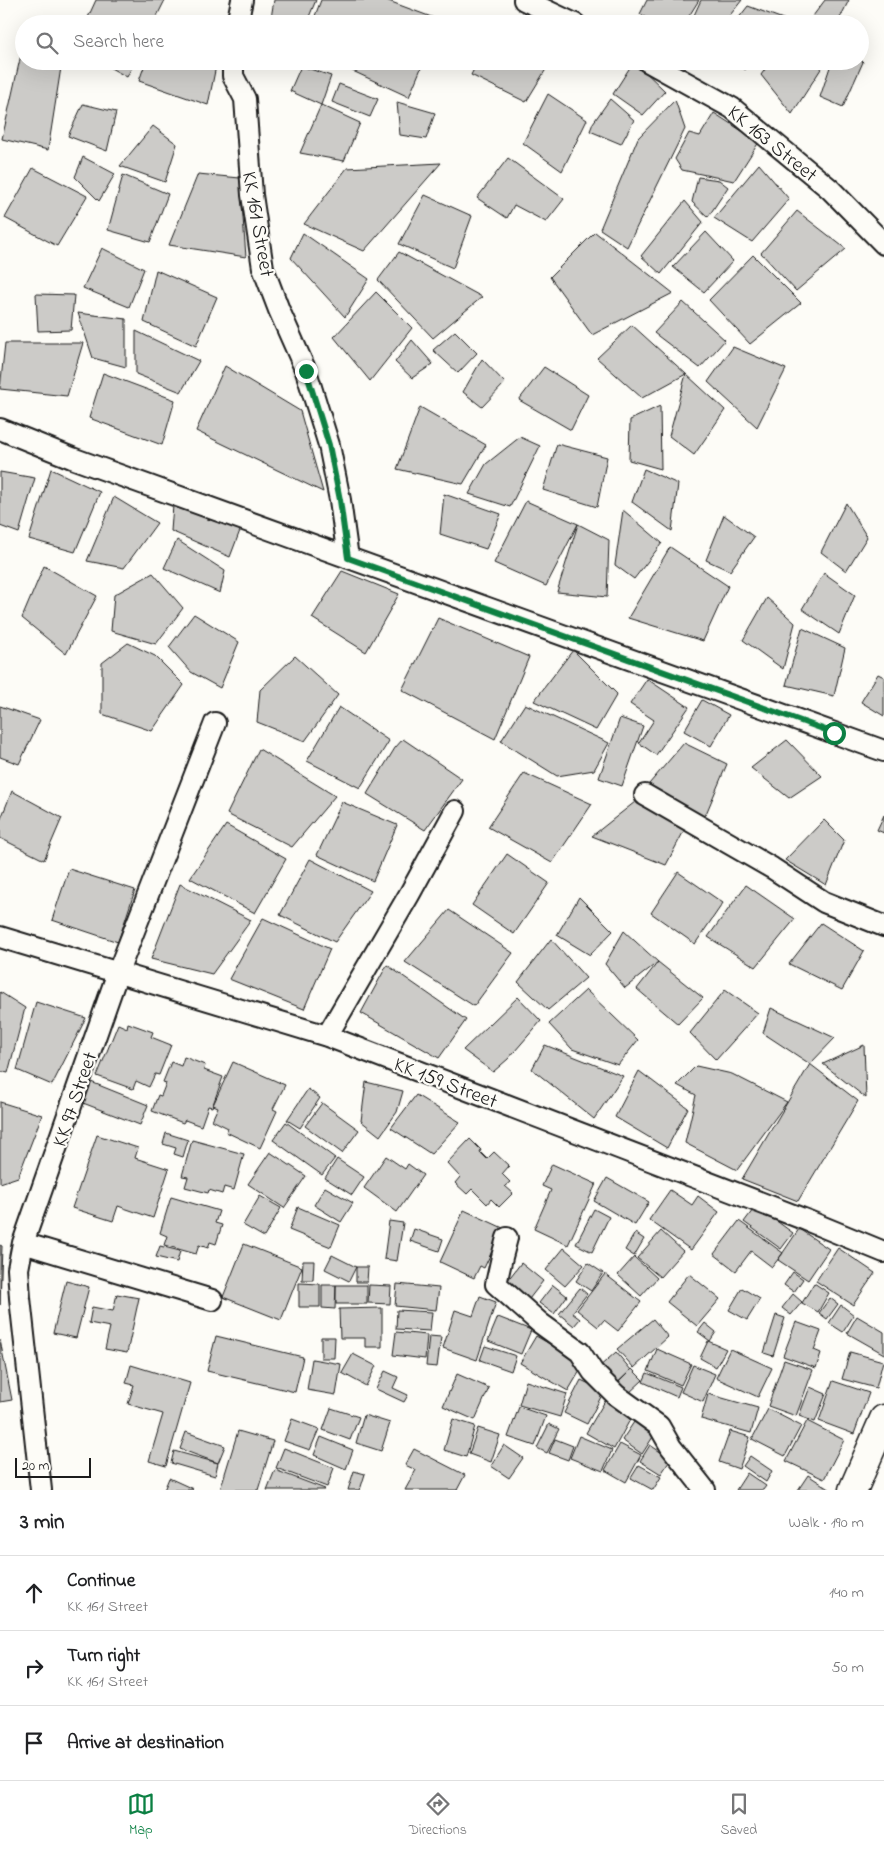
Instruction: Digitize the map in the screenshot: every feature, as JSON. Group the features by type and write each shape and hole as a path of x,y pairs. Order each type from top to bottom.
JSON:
{"main road":[{"path":"853,1490 884,1419"}],"street":[{"path":"239,15 242,0"},
{"path":"524,0 556,15"},
{"name":"KK 161 Street","path":"233,70 233,76 245,99 252,194 263,268 278,310 306,371 329,445 340,500 348,558"},
{"name":"KK 163 Street","path":"663,70 732,108 830,190 884,244"},
{"path":"0,429 72,458 884,751"},
{"name":"KK 97 Street","path":"41,1490 20,1298 18,1269 23,1244 118,972 215,723"},
{"path":"645,795 772,868 824,902 884,926"},
{"path":"327,1036 409,895 455,811"},
{"name":"KK 159 Street","path":"0,938 327,1036 797,1216 884,1252"},
{"path":"508,1238 496,1284 540,1323 580,1352 592,1372 616,1395 658,1426 671,1447 705,1490"},
{"path":"23,1244 212,1300"}],"building":[{"path":"96,0 165,0 158,15 89,15"},
{"path":"274,0 316,0 310,15 272,15"},
{"path":"321,0 386,0 426,15 315,15"},
{"path":"647,0 699,0 690,15 640,14"},
{"path":"701,0 742,0 730,15 694,15"},
{"path":"825,0 849,0 842,15 814,15"},
{"path":"748,6 772,15 741,15"},
{"path":"18,70 61,70 48,150 2,139"},
{"path":"114,70 130,70 127,77"},
{"path":"143,70 215,70 208,105 139,81"},
{"path":"299,70 313,70 331,76 321,105 290,91"},
{"path":"350,70 420,70 409,97"},
{"path":"474,70 546,70 526,102 471,75"},
{"path":"628,70 643,70 665,91 643,115 613,94"},
{"path":"765,70 820,70 792,114 761,75"},
{"path":"829,70 859,70 843,107 820,97"},
{"path":"339,84 378,99 370,117 332,102"},
{"path":"548,94 587,120 562,171 523,143"},
{"path":"610,99 634,120 621,144 590,131 593,123"},
{"path":"675,100 685,129 627,247 600,229 638,138"},
{"path":"397,102 435,113 426,139 400,135"},
{"path":"83,104 116,112 107,151 68,136"},
{"path":"321,105 360,123 344,161 300,153"},
{"path":"714,113 759,142 734,181 682,170 675,159 689,133 700,136"},
{"path":"153,126 177,144 165,182 120,166"},
{"path":"83,157 115,174 99,201 75,177"},
{"path":"508,158 564,199 546,222 514,205 507,218 477,198"},
{"path":"441,163 364,251 304,224 347,168"},
{"path":"759,164 789,199 752,242 714,218"},
{"path":"33,168 87,196 57,246 5,218"},
{"path":"198,174 240,178 246,257 169,245"},
{"path":"123,175 168,194 150,242 108,230"},
{"path":"698,177 719,180 728,187 708,217 692,202"},
{"path":"425,195 472,216 453,268 399,244"},
{"path":"685,201 703,222 661,274 641,256"},
{"path":"797,211 846,249 796,291 761,253"},
{"path":"595,232 673,293 592,335 550,277"},
{"path":"706,232 733,261 704,292 673,267"},
{"path":"303,233 369,279 345,317 291,258"},
{"path":"102,248 144,269 129,307 83,288"},
{"path":"399,252 482,297 433,338 378,280"},
{"path":"753,255 801,303 750,344 709,300"},
{"path":"156,270 217,297 196,346 144,322"},
{"path":"376,292 412,328 370,381 334,337"},
{"path":"36,294 74,295 71,330 38,331"},
{"path":"683,302 725,340 700,368 654,333"},
{"path":"78,313 126,319 126,367 93,358"},
{"path":"632,325 686,374 642,398 597,358"},
{"path":"136,331 199,361 181,392 136,374"},
{"path":"455,331 477,353 458,373 433,350"},
{"path":"412,340 433,364 412,378 395,362"},
{"path":"5,343 83,343 67,396 0,389"},
{"path":"733,347 786,369 757,427 708,382"},
{"path":"482,359 505,383 482,407 463,392"},
{"path":"225,366 300,411 323,492 196,431"},
{"path":"544,367 588,395 571,430 519,400"},
{"path":"103,373 175,400 162,445 89,418"},
{"path":"686,374 725,410 694,455 669,436"},
{"path":"660,406 661,469 629,460 630,420"},
{"path":"420,407 486,445 463,484 397,469"},
{"path":"520,437 540,446 510,507 469,494 486,464"},
{"path":"557,444 607,457 597,507 543,490"},
{"path":"51,469 100,492 75,552 29,539"},
{"path":"644,469 678,484 672,531 632,502"},
{"path":"0,472 35,478 19,533 0,526"},
{"path":"444,494 501,514 486,549 440,534"},
{"path":"114,497 157,523 124,568 87,561"},
{"path":"526,501 578,524 546,586 494,563"},
{"path":"846,503 867,537 846,571 821,552"},
{"path":"173,505 241,528 230,557 171,531"},
{"path":"623,510 662,543 634,579 615,565"},
{"path":"724,515 754,537 730,571 706,560"},
{"path":"578,524 609,540 607,597 557,592"},
{"path":"177,540 225,571 220,593 164,568"},
{"path":"670,547 728,586 703,641 628,618"},
{"path":"44,566 97,596 66,654 22,618"},
{"path":"342,571 399,594 366,652 312,618"},
{"path":"153,573 183,608 156,644 111,631 114,595"},
{"path":"824,573 855,595 839,634 802,609"},
{"path":"767,598 795,623 783,669 743,640"},
{"path":"194,614 239,642 220,688 191,672 169,647"},
{"path":"438,618 529,657 495,739 402,690"},
{"path":"802,628 845,648 834,696 786,685"},
{"path":"128,643 155,656 184,685 152,731 102,714 102,663"},
{"path":"573,650 617,694 596,730 534,701"},
{"path":"295,656 338,695 305,741 257,722 260,690"},
{"path":"878,674 884,677 884,716 861,702"},
{"path":"647,679 689,707 656,755 639,743 654,720 630,704"},
{"path":"702,700 729,715 711,746 684,731"},
{"path":"525,704 609,743 594,770 557,776 501,741"},
{"path":"0,706 40,720 19,764 0,757"},
{"path":"339,707 389,741 360,788 307,761"},
{"path":"620,718 643,726 622,786 599,778"},
{"path":"403,739 462,779 425,830 367,794 395,748"},
{"path":"787,740 822,776 789,798 751,768"},
{"path":"684,743 727,764 703,821 649,784"},
{"path":"259,749 335,796 292,847 227,814"},
{"path":"524,773 592,804 552,863 488,827"},
{"path":"12,791 62,818 44,860 0,838 0,821"},
{"path":"640,798 687,825 666,865 592,836"},
{"path":"342,802 397,825 373,881 317,855"},
{"path":"884,815 884,833 877,830"},
{"path":"824,820 844,840 826,885 785,860"},
{"path":"226,825 286,859 255,913 190,878"},
{"path":"507,854 549,883 514,934 472,905"},
{"path":"310,859 371,891 335,942 280,915"},
{"path":"69,869 135,890 118,942 52,920"},
{"path":"678,872 723,903 695,944 651,913"},
{"path":"180,884 251,920 212,974 151,959"},
{"path":"746,885 795,919 756,967 708,937"},
{"path":"579,897 613,931 590,955 557,935"},
{"path":"449,910 513,953 474,1006 405,962"},
{"path":"263,918 330,949 304,1009 229,979"},
{"path":"821,923 864,951 842,990 789,964"},
{"path":"624,931 658,962 625,988 605,964"},
{"path":"551,939 586,978 548,1010 518,982"},
{"path":"658,962 703,998 678,1024 637,989"},
{"path":"387,965 466,1020 439,1058 361,1013"},
{"path":"586,990 638,1040 618,1065 572,1049 549,1024"},
{"path":"725,990 758,1013 716,1060 690,1033"},
{"path":"0,992 25,1008 8,1073 0,1071"},
{"path":"518,997 541,1021 508,1059 493,1072 463,1050"},
{"path":"36,1002 86,1018 52,1085 17,1070"},
{"path":"771,1008 835,1038 810,1064 763,1033"},
{"path":"128,1023 153,1032 151,1037 171,1045 159,1075 155,1074 149,1087 136,1081 133,1089 97,1076 118,1024 127,1028"},
{"path":"545,1045 623,1076 594,1119 532,1069"},
{"path":"864,1045 866,1098 823,1064"},
{"path":"184,1057 205,1065 204,1070 223,1077 212,1107 208,1106 201,1126 185,1120 183,1123 152,1111 158,1095 161,1096 166,1083 163,1082 171,1062 181,1066"},
{"path":"233,1062 285,1085 273,1109 277,1111 260,1148 226,1132 228,1128 212,1120 218,1107 213,1105"},
{"path":"810,1064 858,1101 798,1201 742,1179"},
{"path":"696,1066 732,1074 787,1102 737,1170 685,1143 696,1095 677,1085"},
{"path":"639,1071 688,1108 667,1148 615,1117"},
{"path":"91,1082 148,1105 140,1125 83,1103"},
{"path":"366,1082 403,1091 397,1112 380,1136 361,1121"},
{"path":"308,1089 320,1098 300,1128 287,1120"},
{"path":"416,1095 460,1122 431,1154 391,1128"},
{"path":"0,1102 42,1115 18,1177 0,1183"},
{"path":"322,1103 359,1130 342,1153 305,1126"},
{"path":"286,1122 335,1158 322,1175 273,1140"},
{"path":"166,1133 188,1140 183,1157 174,1154 176,1148 163,1144"},
{"path":"97,1135 138,1148 135,1158 169,1169 153,1218 118,1206 113,1221 72,1208"},
{"path":"470,1139 487,1159 494,1152 509,1166 502,1174 510,1182 505,1186 513,1193 499,1207 491,1199 487,1204 472,1189 467,1194 455,1183 460,1177 447,1163"},
{"path":"192,1140 244,1154 234,1190 224,1187 222,1194 209,1190 208,1193 185,1187 188,1177 182,1176"},
{"path":"270,1152 306,1176 284,1208 248,1184"},
{"path":"386,1156 405,1169 408,1164 423,1175 397,1212 364,1188"},
{"path":"337,1159 364,1177 352,1195 325,1178"},
{"path":"552,1164 596,1184 568,1245 534,1229 551,1190 542,1186"},
{"path":"607,1178 649,1202 635,1225 594,1201"},
{"path":"325,1187 353,1203 341,1222 314,1205"},
{"path":"670,1190 692,1205 698,1196 719,1212 691,1250 649,1220"},
{"path":"260,1196 281,1208 264,1237 243,1225"},
{"path":"171,1197 219,1211 215,1223 222,1225 216,1244 210,1242 208,1248 199,1245 196,1254 164,1245 167,1236 160,1233"},
{"path":"756,1206 793,1233 781,1249 744,1222"},
{"path":"298,1207 340,1225 331,1247 289,1230"},
{"path":"594,1209 609,1217 592,1252 576,1244"},
{"path":"464,1210 503,1228 484,1268 480,1266 474,1278 440,1262"},
{"path":"389,1221 403,1223 397,1261 384,1259"},
{"path":"739,1221 783,1253 772,1267 751,1251 736,1271 714,1254"},
{"path":"414,1229 443,1239 439,1251 410,1241"},
{"path":"799,1229 829,1249 808,1280 778,1260"},
{"path":"661,1231 683,1251 660,1277 637,1258"},
{"path":"635,1233 644,1239 634,1256 625,1250"},
{"path":"244,1244 302,1267 281,1320 223,1297"},
{"path":"0,1245 2,1246 0,1305"},
{"path":"160,1246 180,1251 177,1262 156,1257"},
{"path":"564,1248 584,1265 565,1286 546,1270"},
{"path":"838,1248 875,1273 853,1305 816,1281"},
{"path":"332,1255 356,1267 349,1281 325,1269"},
{"path":"634,1257 657,1278 641,1296 618,1275"},
{"path":"303,1261 314,1261 313,1280 302,1280"},
{"path":"521,1263 543,1281 526,1303 504,1285"},
{"path":"588,1263 603,1273 591,1291 576,1281"},
{"path":"356,1267 368,1267 367,1282 356,1282"},
{"path":"793,1272 803,1279 794,1292 784,1285"},
{"path":"605,1274 641,1302 618,1331 604,1320 598,1327 577,1310"},
{"path":"689,1274 720,1299 697,1326 667,1302"},
{"path":"66,1281 89,1287 76,1338 53,1333"},
{"path":"299,1283 320,1284 320,1307 299,1307"},
{"path":"814,1283 829,1293 818,1312 802,1303"},
{"path":"397,1284 439,1288 436,1310 395,1306"},
{"path":"322,1285 336,1285 335,1309 322,1308"},
{"path":"336,1285 367,1285 367,1304 336,1304"},
{"path":"369,1285 391,1286 390,1304 368,1303"},
{"path":"553,1285 567,1296 554,1314 539,1303"},
{"path":"580,1288 587,1294 572,1313 580,1319 574,1326 559,1314"},
{"path":"742,1288 760,1299 747,1320 729,1310"},
{"path":"117,1294 139,1298 127,1353 105,1349 110,1327 89,1323 92,1307 113,1311"},
{"path":"793,1294 802,1302 791,1315 782,1308"},
{"path":"480,1296 496,1302 477,1360 443,1348 455,1310 473,1316"},
{"path":"830,1298 838,1304 827,1319 819,1313"},
{"path":"841,1305 854,1315 843,1332 829,1323"},
{"path":"382,1308 382,1347 365,1347 365,1338 340,1338 339,1309"},
{"path":"397,1310 432,1312 430,1331 396,1329"},
{"path":"776,1315 785,1318 773,1356 764,1353"},
{"path":"857,1316 884,1332 884,1354 847,1333"},
{"path":"498,1317 531,1330 521,1354 488,1341"},
{"path":"653,1319 668,1337 634,1368 617,1349"},
{"path":"796,1322 821,1331 814,1350 821,1353 816,1368 783,1356"},
{"path":"705,1323 716,1332 710,1341 698,1332"},
{"path":"396,1332 427,1335 425,1359 393,1355"},
{"path":"216,1336 303,1357 295,1392 207,1371"},
{"path":"429,1336 441,1337 437,1367 426,1366"},
{"path":"536,1336 584,1364 568,1391 520,1363"},
{"path":"321,1337 335,1337 334,1358 321,1358"},
{"path":"0,1340 12,1400 0,1402"},
{"path":"708,1341 726,1349 716,1367 700,1358"},
{"path":"485,1346 516,1356 511,1371 480,1360"},
{"path":"657,1349 691,1364 681,1385 648,1371"},
{"path":"730,1349 772,1368 758,1397 716,1378"},
{"path":"616,1352 631,1370 614,1386 598,1368"},
{"path":"850,1352 883,1361 876,1388 842,1379"},
{"path":"353,1354 376,1366 366,1386 342,1373"},
{"path":"312,1359 341,1364 336,1395 307,1390"},
{"path":"784,1360 813,1370 796,1416 768,1406"},
{"path":"131,1365 190,1383 166,1466 149,1461 163,1414 128,1404 134,1385 126,1383"},
{"path":"693,1365 715,1374 703,1402 681,1392"},
{"path":"632,1369 643,1380 628,1394 618,1383"},
{"path":"385,1371 398,1377 393,1388 408,1395 404,1402 376,1389"},
{"path":"647,1373 681,1387 677,1397 643,1382"},
{"path":"457,1374 489,1388 475,1420 443,1406"},
{"path":"581,1380 604,1391 587,1424 564,1413"},
{"path":"526,1381 567,1394 560,1417 519,1405"},
{"path":"833,1381 869,1393 854,1434 819,1421"},
{"path":"810,1387 826,1394 815,1422 799,1416"},
{"path":"708,1394 758,1408 751,1433 701,1419"},
{"path":"605,1401 632,1416 614,1449 586,1433"},
{"path":"519,1407 546,1416 535,1446 508,1437"},
{"path":"331,1408 359,1417 350,1440 323,1430"},
{"path":"768,1409 801,1426 785,1456 752,1439"},
{"path":"364,1415 390,1423 381,1451 356,1443"},
{"path":"638,1416 658,1429 642,1454 622,1440"},
{"path":"292,1419 319,1429 310,1450 284,1441"},
{"path":"453,1419 475,1426 466,1457 444,1450"},
{"path":"807,1421 844,1440 824,1479 786,1461"},
{"path":"549,1424 559,1429 547,1453 537,1448"},
{"path":"478,1428 500,1435 491,1462 469,1454"},
{"path":"238,1431 273,1441 258,1490 220,1490"},
{"path":"730,1431 750,1437 739,1469 719,1462"},
{"path":"186,1432 225,1446 218,1463 180,1449"},
{"path":"579,1436 612,1450 603,1471 570,1458"},
{"path":"321,1437 353,1450 346,1469 314,1455"},
{"path":"555,1439 573,1446 568,1460 549,1453"},
{"path":"620,1444 641,1455 626,1482 605,1470"},
{"path":"504,1445 523,1458 509,1478 491,1466"},
{"path":"650,1445 671,1459 661,1474 640,1461"},
{"path":"284,1448 334,1468 327,1487 276,1468"},
{"path":"414,1449 465,1475 457,1490 405,1490 416,1470 405,1465"},
{"path":"174,1451 218,1463 215,1476 171,1463"},
{"path":"750,1456 772,1471 766,1482 743,1466"},
{"path":"639,1465 661,1477 653,1490 631,1478"},
{"path":"275,1470 325,1489 267,1490"},
{"path":"354,1471 365,1474 360,1490 348,1490"},
{"path":"747,1473 766,1486 763,1490 736,1490"},
{"path":"808,1475 831,1490 798,1490"},
{"path":"169,1478 193,1489 164,1490"}],"route":[{"path":"306,371 329,445 340,500 348,558 834,733"}]}
